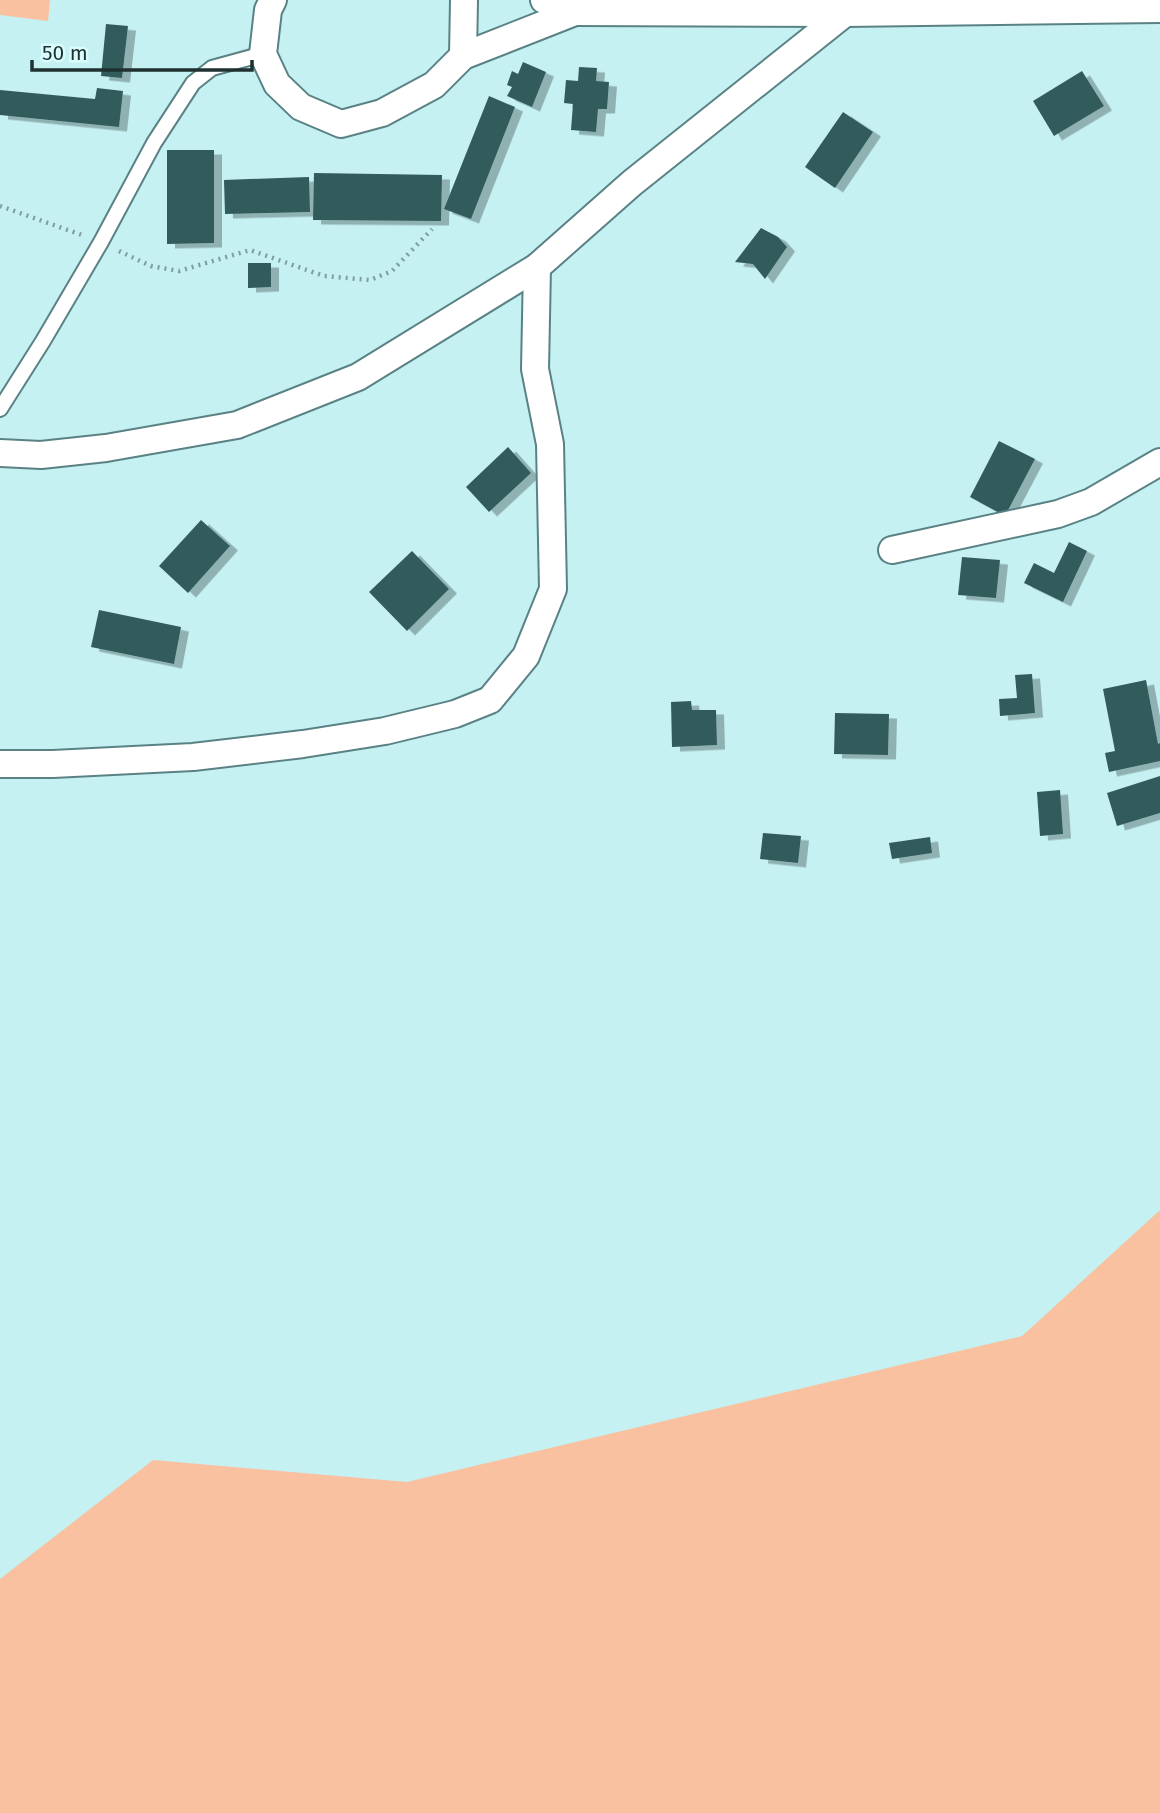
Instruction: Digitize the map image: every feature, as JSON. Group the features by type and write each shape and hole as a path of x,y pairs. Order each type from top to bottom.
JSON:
{"street":[{"path":"273,0 268,10 263,54 277,84 301,107 341,124 393,108 434,85 463,56 569,6"},
{"path":"463,56 464,0"},
{"path":"544,0 569,6 845,13 1160,9"},
{"path":"0,453 41,455 106,448 237,425 358,377 537,267 632,183 845,13"},
{"path":"0,764 193,757 303,744 385,731 455,714 490,700 526,656 553,589 550,443 535,369 537,267"},
{"path":"892,550 1058,514 1091,502 1160,462"}],"lane":[{"path":"0,409 44,341 155,143 193,83 212,68 263,54"}],"path":[{"path":"0,206 101,242 151,266 179,271 250,250 324,276 370,280 392,271 432,229"}],"shaded area":[{"path":"0,0 50,0 48,21 0,15"},
{"path":"1160,1210 1160,1813 0,1813 0,1579 153,1460 407,1482 1022,1336"}],"building":[{"path":"106,24 128,26 122,78 101,76"},
{"path":"523,62 546,72 532,107 507,96 512,87 507,85 512,71 518,74"},
{"path":"579,67 597,68 596,81 609,82 607,109 598,109 596,132 571,130 573,104 564,103 566,80 578,81"},
{"path":"1082,71 1104,106 1054,136 1033,101"},
{"path":"97,88 123,91 119,127 0,115 0,90 95,99"},
{"path":"489,96 515,107 471,219 444,209"},
{"path":"843,112 873,132 835,188 805,167"},
{"path":"167,150 214,150 214,243 167,244"},
{"path":"314,173 442,175 441,221 313,220"},
{"path":"309,177 310,212 225,214 224,180"},
{"path":"761,228 778,237 787,247 765,279 753,264 735,262"},
{"path":"248,263 271,263 271,287 248,288"},
{"path":"999,441 1035,459 1005,516 970,497"},
{"path":"508,447 531,473 489,512 466,487"},
{"path":"201,520 230,546 188,593 159,566"},
{"path":"1069,542 1087,551 1063,602 1024,583 1034,563 1054,573"},
{"path":"412,551 449,589 407,631 369,592"},
{"path":"962,557 1000,560 996,598 958,595"},
{"path":"99,610 181,627 174,664 91,647"},
{"path":"1032,674 1035,713 1000,716 999,699 1017,698 1015,675"},
{"path":"1146,680 1158,744 1160,743 1160,761 1109,772 1105,753 1115,751 1103,689"},
{"path":"691,701 692,710 716,710 717,745 672,747 671,702"},
{"path":"835,713 889,714 888,755 834,754"},
{"path":"1160,776 1160,813 1117,826 1107,793"},
{"path":"1060,790 1063,834 1040,836 1037,792"},
{"path":"763,833 801,836 798,863 760,859"},
{"path":"930,837 932,853 892,859 889,843"}]}
